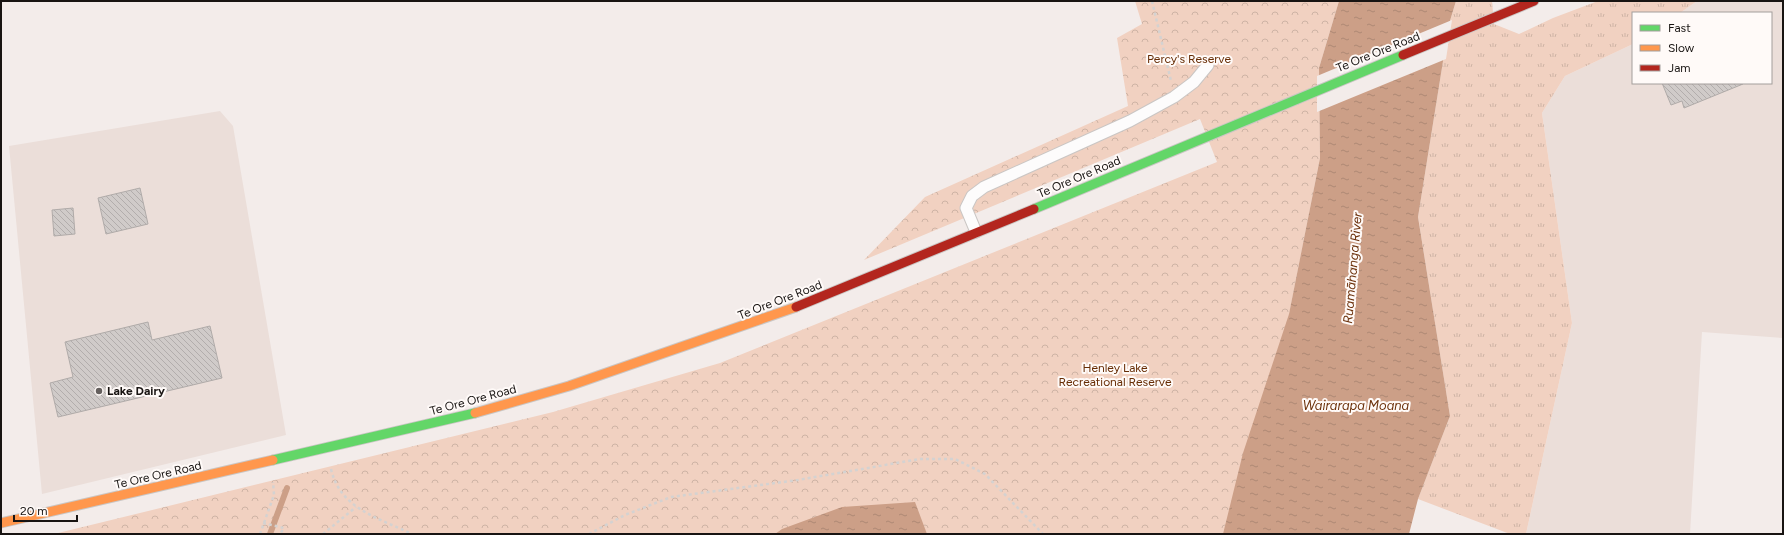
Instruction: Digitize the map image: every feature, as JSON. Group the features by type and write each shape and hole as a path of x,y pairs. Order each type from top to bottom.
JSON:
{"main road":[{"name":"Te Ore Ore Road","path":"1,523 472,414 569,386 783,313 1533,2"}],"lane":[{"path":"976,232 966,208 972,196 984,187 1130,121 1174,97 1194,82 1208,65"}],"path":[{"path":"1152,1 1174,97"},
{"path":"326,447 333,480 344,496 356,508 412,534"},
{"path":"589,534 625,515 671,497 798,480 920,459 955,459 984,474 1043,534"},
{"path":"260,534 274,495 272,460"},
{"path":"323,534 356,508"},
{"path":"263,523 284,528 280,534"}],"shaded area":[{"path":"1697,1 1783,1 1783,338 1702,332 1690,534 1526,534 1572,323 1542,113 1565,76 1632,44 1632,84 1772,84 1772,12 1681,12"},
{"path":"220,111 233,126 286,435 42,494 9,146"}],"green space":[{"name":"Henley Lake Recreational Reserve","path":"1135,1 1339,1 1319,68 1320,158 1265,436 1231,534 54,534 553,412 720,363 1217,162 1200,119 864,260 925,197 1128,106 1117,38 1142,24"},
{"path":"1456,1 1492,1 1494,24 1519,34 1553,18 1598,1 1697,1 1681,12 1632,12 1632,44 1565,76 1542,113 1572,323 1526,534 1510,534 1418,499 1450,416 1418,217 1449,24"}],"water":[{"name":"Wairarapa Moana","path":"1339,1 1456,1 1449,24 1418,217 1450,416 1418,499 1409,534 1223,534 1243,453 1289,314 1320,158 1319,68"},
{"path":"915,502 927,534 775,534 782,529 842,507"}],"pier":[{"path":"1452,20 1446,59 1317,112 1317,76"}],"building":[{"path":"1662,84 1743,84 1684,108 1682,101 1671,105"},
{"path":"140,188 148,224 106,234 98,198"},
{"path":"73,208 75,234 54,236 52,210"},
{"path":"148,322 152,340 210,326 222,378 58,417 50,383 73,377 65,342"}],"waterway":[{"path":"270,534 287,488"}],"traffic: fast":[{"path":"1034,209 1403,55"},
{"path":"273,460 475,413"}],"traffic: slow":[{"path":"475,413 569,386 796,307"},
{"path":"1,523 273,460"}],"traffic: jam":[{"path":"1403,55 1534,1"},
{"path":"796,307 1034,209"}],"place":[{"name":"Lake Dairy","path":"99,391"}],"park label":[{"name":"Percy's Reserve","path":"1189,59"}],"water label":[{"name":"Ruamāhanga River","path":"1352,268"}]}
